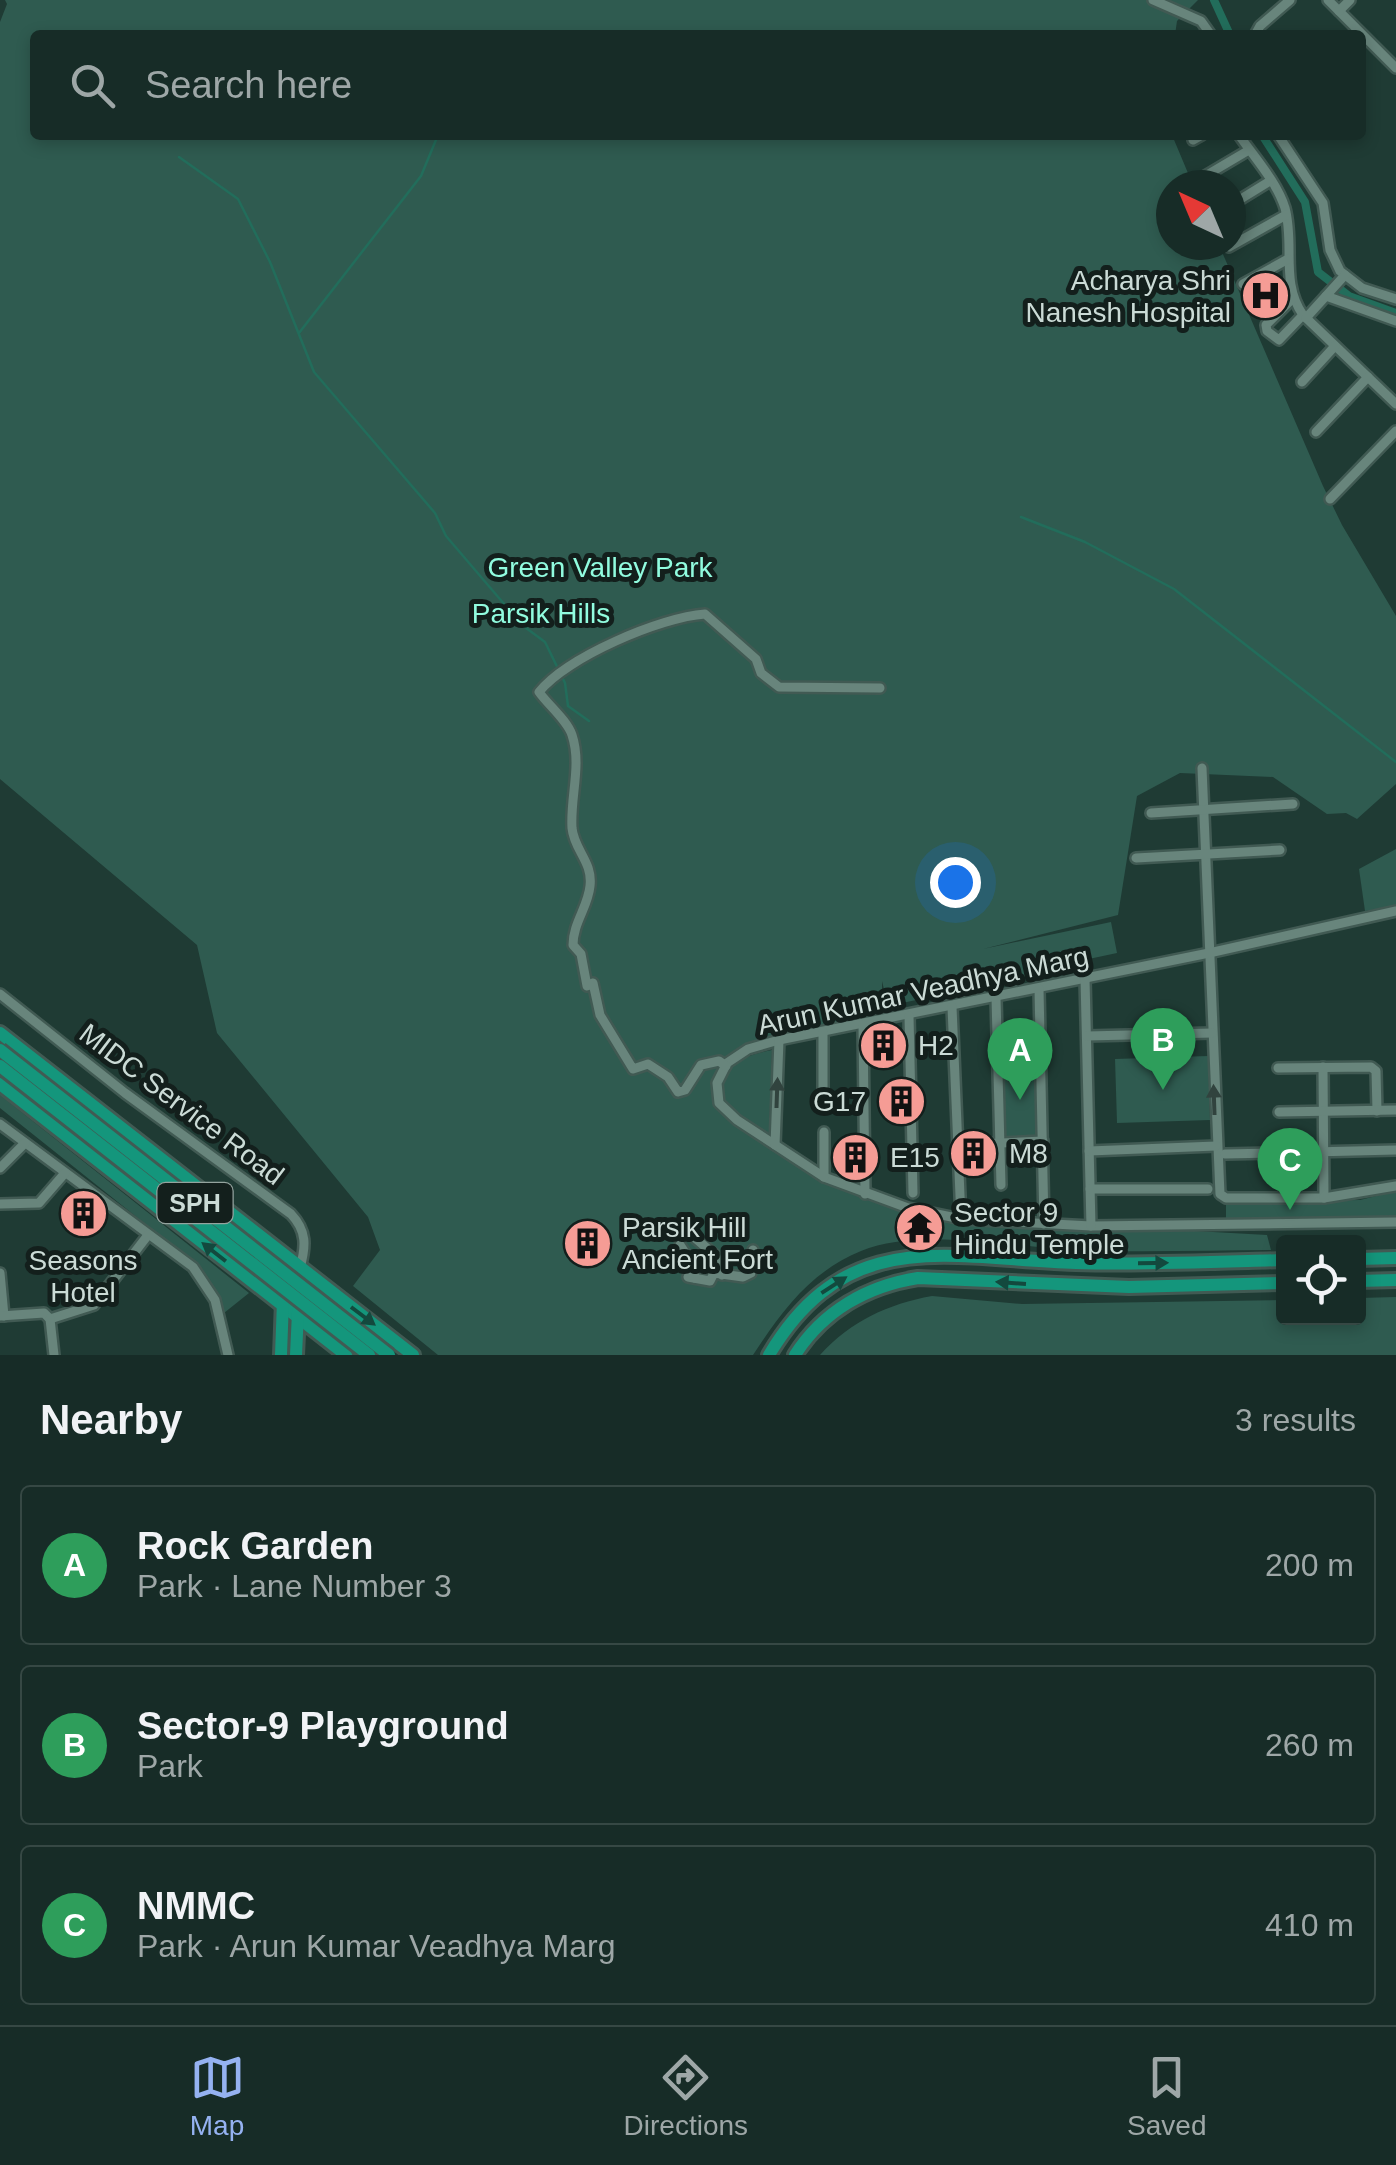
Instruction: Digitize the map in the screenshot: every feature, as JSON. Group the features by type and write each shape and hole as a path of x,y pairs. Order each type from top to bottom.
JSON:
{"highway":[{"path":"0,1033 413,1355"},
{"name":"SPH","path":"0,1050 389,1355"},
{"name":"SPH","path":"0,1066 368,1355"},
{"path":"0,1084 343,1355"},
{"path":"769,1355 790,1323 816,1297 863,1268 898,1258 934,1254 1128,1264 1276,1260"},
{"path":"1366,1258 1396,1258"},
{"path":"281,1351 282,1304 300,1268"},
{"path":"296,1355 296,1316 313,1278"},
{"path":"796,1355 818,1326 843,1305 886,1284 918,1278 1129,1287 1276,1283"},
{"path":"1366,1281 1396,1280"},
{"path":"260,1288 274,1312 281,1351"},
{"path":"321,1354 343,1355"}],"street":[{"path":"1154,0 1202,21 1207,30"},
{"path":"1258,30 1290,0"},
{"path":"1328,0 1358,30"},
{"path":"1339,11 1350,0"},
{"path":"1366,38 1396,68"},
{"path":"1242,140 1270,181 1286,215 1293,298 1302,318"},
{"path":"1281,140 1317,191 1327,216 1336,285 1396,321"},
{"path":"1215,170 1249,150"},
{"path":"1246,195 1270,181"},
{"path":"1246,237 1286,215"},
{"path":"1244,284 1288,259"},
{"path":"1336,285 1395,297"},
{"path":"1293,298 1266,325 1274,339 1278,340 1336,285"},
{"path":"1283,308 1302,318 1335,346 1396,404"},
{"path":"1302,382 1335,346"},
{"path":"1316,432 1368,378"},
{"path":"1330,499 1396,430"},
{"name":"Arun Kumar Veadhya Marg","path":"880,688 779,687 761,673 756,659 704,614 678,616 651,626 561,674 539,692 572,731 572,828 589,865 591,880 590,892 574,926 573,945 580,954 587,986 592,984 600,1015 633,1068 648,1064 668,1077 678,1092 685,1090 700,1065 719,1061 726,1066 748,1049 779,1040 1209,954 1396,911"},
{"path":"1202,768 1220,1194 1226,1198 1324,1198 1396,1186"},
{"path":"1150,812 1293,804"},
{"path":"1136,858 1280,850"},
{"path":"1085,979 1091,1226"},
{"path":"1039,989 1044,1224"},
{"name":"MIDC Service Road","path":"0,994 125,1093 291,1214 304,1232 304,1251 313,1278"},
{"path":"996,998 1001,1185"},
{"path":"952,1007 961,1220"},
{"path":"908,1016 913,1193"},
{"path":"863,1025 865,1194"},
{"path":"823,1032 823,1097"},
{"path":"1086,1036 1212,1033"},
{"path":"775,1146 779,1040"},
{"path":"726,1066 716,1083 719,1103 775,1146 824,1177 865,1194 961,1220 1091,1226 1396,1222"},
{"path":"1323,1067 1324,1198"},
{"path":"1278,1068 1374,1068 1377,1110"},
{"path":"1279,1112 1396,1110"},
{"path":"0,1124 192,1267 215,1300 228,1355"},
{"path":"824,1132 824,1177"},
{"path":"958,1145 1043,1141"},
{"path":"0,1168 25,1143"},
{"path":"1089,1151 1396,1150"},
{"path":"0,1204 39,1202 65,1173"},
{"path":"1090,1189 1208,1188"},
{"path":"50,1320 94,1305 148,1235"},
{"path":"694,1237 716,1256 722,1274"},
{"path":"680,1244 693,1265 691,1278 710,1281 714,1273 743,1277 751,1273 753,1250"},
{"path":"300,1268 304,1251"},
{"path":"0,1273 2,1316 44,1313 50,1320 54,1355"}],"green space":[{"name":"Parsik Hills","path":"5,0 1198,0 1177,21 1176,30 30,30 30,140 1174,140 1187,170 1156,170 1156,260 1225,260 1323,486 1396,616 1396,784 1357,819 1346,813 1327,814 1273,777 1180,773 1137,796 1118,915 983,949 1111,922 1117,953 1084,960 1084,964 888,1006 882,981 882,1016 778,1036 723,1060 713,1080 721,1091 726,1073 738,1062 772,1050 769,1134 748,1123 775,1151 822,1180 910,1215 1267,1235 1271,1250 1104,1251 939,1240 884,1244 843,1260 812,1282 786,1308 753,1355 438,1355 353,1286 380,1250 368,1217 217,1033 197,945 0,779 0,22"},
{"path":"1396,849 1396,906 1365,911 1359,869"},
{"path":"1208,1056 1210,1120 1117,1123 1115,1059"},
{"path":"1036,1062 1038,1137 1004,1138 1002,1063"},
{"path":"0,1095 249,1293 224,1313 208,1279 193,1262 0,1108"},
{"path":"1396,1191 1396,1217 1226,1220 1226,1202 1360,1200"},
{"path":"932,1296 1022,1304 1276,1300 1276,1325 1366,1325 1366,1298 1396,1297 1396,1355 820,1355 844,1333 900,1304"}],"waterway":[{"path":"1214,0 1228,30"},
{"path":"299,333 421,176 436,140"},
{"path":"1265,140 1305,202 1318,272 1349,296 1396,313"},
{"path":"179,157 238,199 270,262 314,372 435,513 446,536 522,625 545,642 565,683 568,706 589,721"},
{"path":"1021,517 1085,542 1174,589 1396,762"}],"place":[{"name":"Acharya Shri Nanesh Hospital","path":"1266,296"},
{"name":"H2","path":"883,1045"},
{"name":"Sector-9 Playground","path":"1163,1090"},
{"name":"Rock Garden","path":"1020,1100"},
{"name":"G17","path":"901,1101"},
{"name":"M8","path":"974,1153"},
{"name":"E15","path":"855,1157"},
{"name":"NMMC","path":"1290,1210"},
{"name":"Seasons Hotel","path":"83,1213"},
{"name":"Sector 9 Hindu Temple","path":"919,1228"},
{"name":"Parsik Hill Ancient Fort","path":"587,1243"}],"park label":[{"name":"Green Valley Park","path":"600,567"}]}
